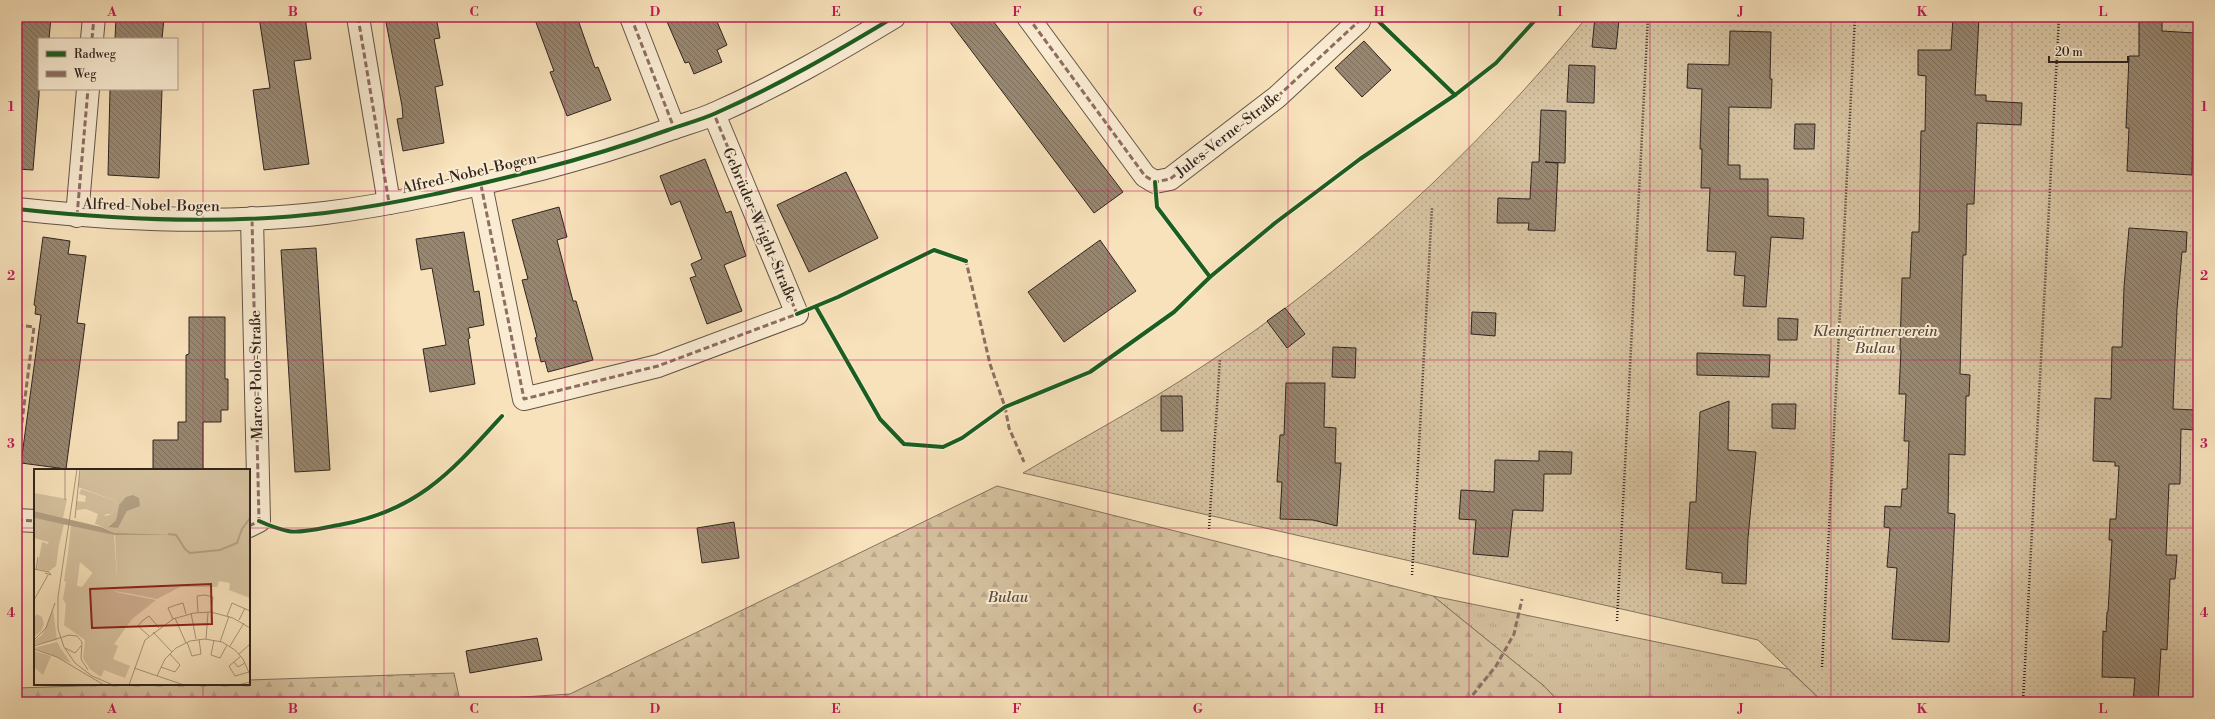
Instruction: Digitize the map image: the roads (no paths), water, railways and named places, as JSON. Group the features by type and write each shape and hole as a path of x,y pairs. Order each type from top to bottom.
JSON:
{"street":[{"path":"92,38 94,17"},
{"path":"358,17 389,203"},
{"path":"631,17 674,128"},
{"name":"Alfred-Nobel-Bogen","path":"17,209 77,216 193,219 252,218 323,213 389,203 481,185 607,151 714,114 804,71 894,17"},
{"name":"Jules-Verne-Straße","path":"1028,17 1145,176 1155,182 1170,179 1277,97 1359,21 1360,17"},
{"path":"77,216 88,90"},
{"name":"Gebrüder-Wright-Straße","path":"481,185 524,399 658,366 797,314 714,114"},
{"name":"Marco-Polo-Straße","path":"250,526 259,521 252,218"},
{"path":"17,520 34,521"}],"park label":[{"name":"Kleingärtnerverein Bulau","path":"1875,340"},
{"name":"Bulau","path":"1008,597"}]}
